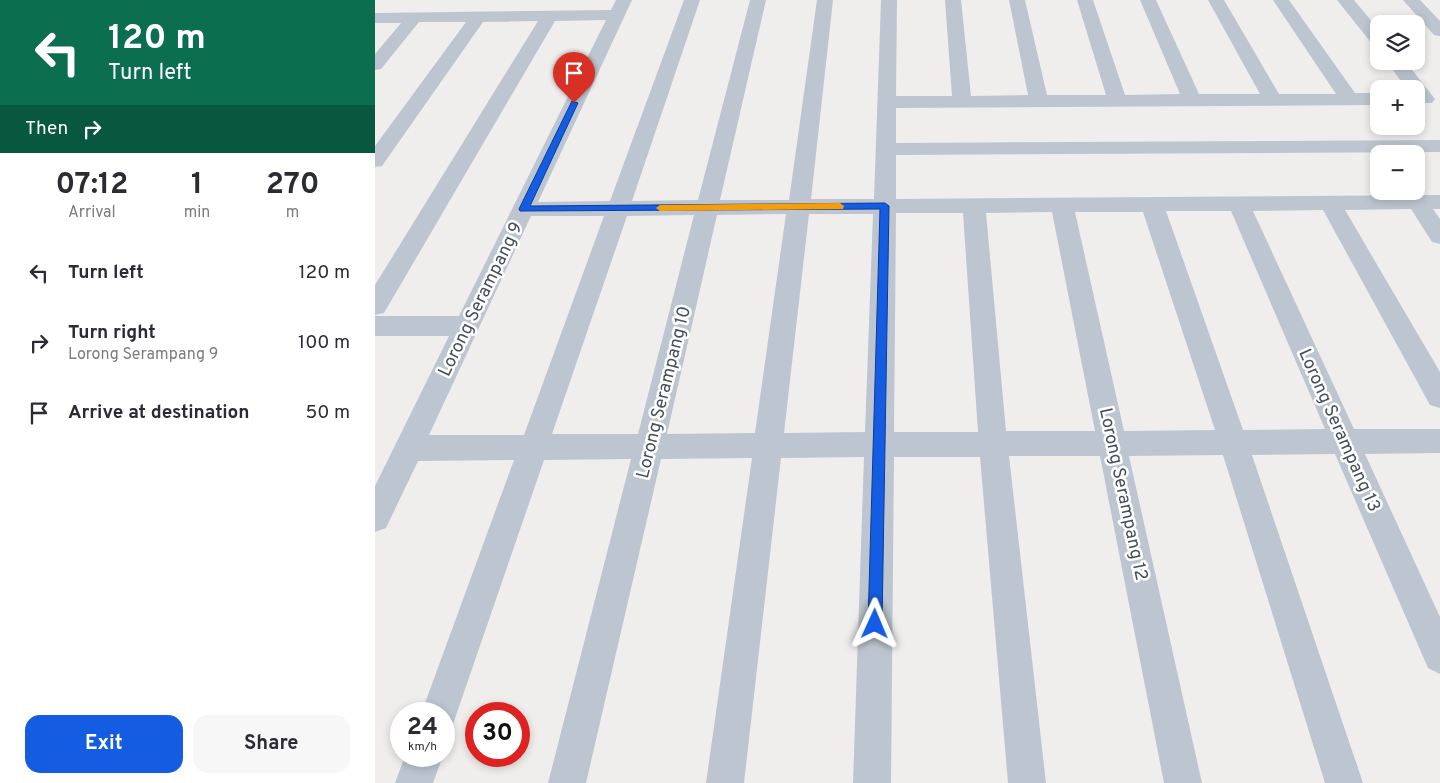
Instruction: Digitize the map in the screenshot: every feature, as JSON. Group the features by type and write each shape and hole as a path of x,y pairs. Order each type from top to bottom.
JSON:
{"street":[{"path":"443,702 692,0"},
{"name":"Lorong Serampang 10","path":"567,783 758,0"},
{"path":"725,783 825,0"},
{"path":"871,783 889,0"},
{"path":"953,0 962,101"},
{"path":"1017,0 1039,101"},
{"path":"1085,0 1117,100"},
{"path":"1148,0 1192,100"},
{"path":"1216,0 1273,100"},
{"path":"1281,0 1349,100"},
{"path":"1345,0 1370,31"},
{"path":"1411,0 1440,31"},
{"path":"375,18 549,16 621,8"},
{"name":"Lorong Serampang 9","path":"375,518 621,8"},
{"path":"375,306 549,16"},
{"path":"375,161 478,17"},
{"path":"375,65 415,18"},
{"path":"1403,70 1427,99"},
{"path":"887,102 1370,99"},
{"path":"886,149 1440,146"},
{"path":"1417,202 1440,236"},
{"path":"523,209 1440,202"},
{"path":"1330,203 1440,397"},
{"path":"1152,204 1233,442 1344,783"},
{"name":"Lorong Serampang 13","path":"1239,204 1440,656"},
{"name":"Lorong Serampang 12","path":"1062,205 1183,783"},
{"path":"974,206 993,444 1027,783"},
{"path":"375,326 467,326"},
{"path":"409,448 1440,441"},
{"path":"414,783 420,767"}],"slow traffic":[{"path":"660,208 840,206"}],"route":[{"path":"574,103 523,209 885,206 875,624"}]}
